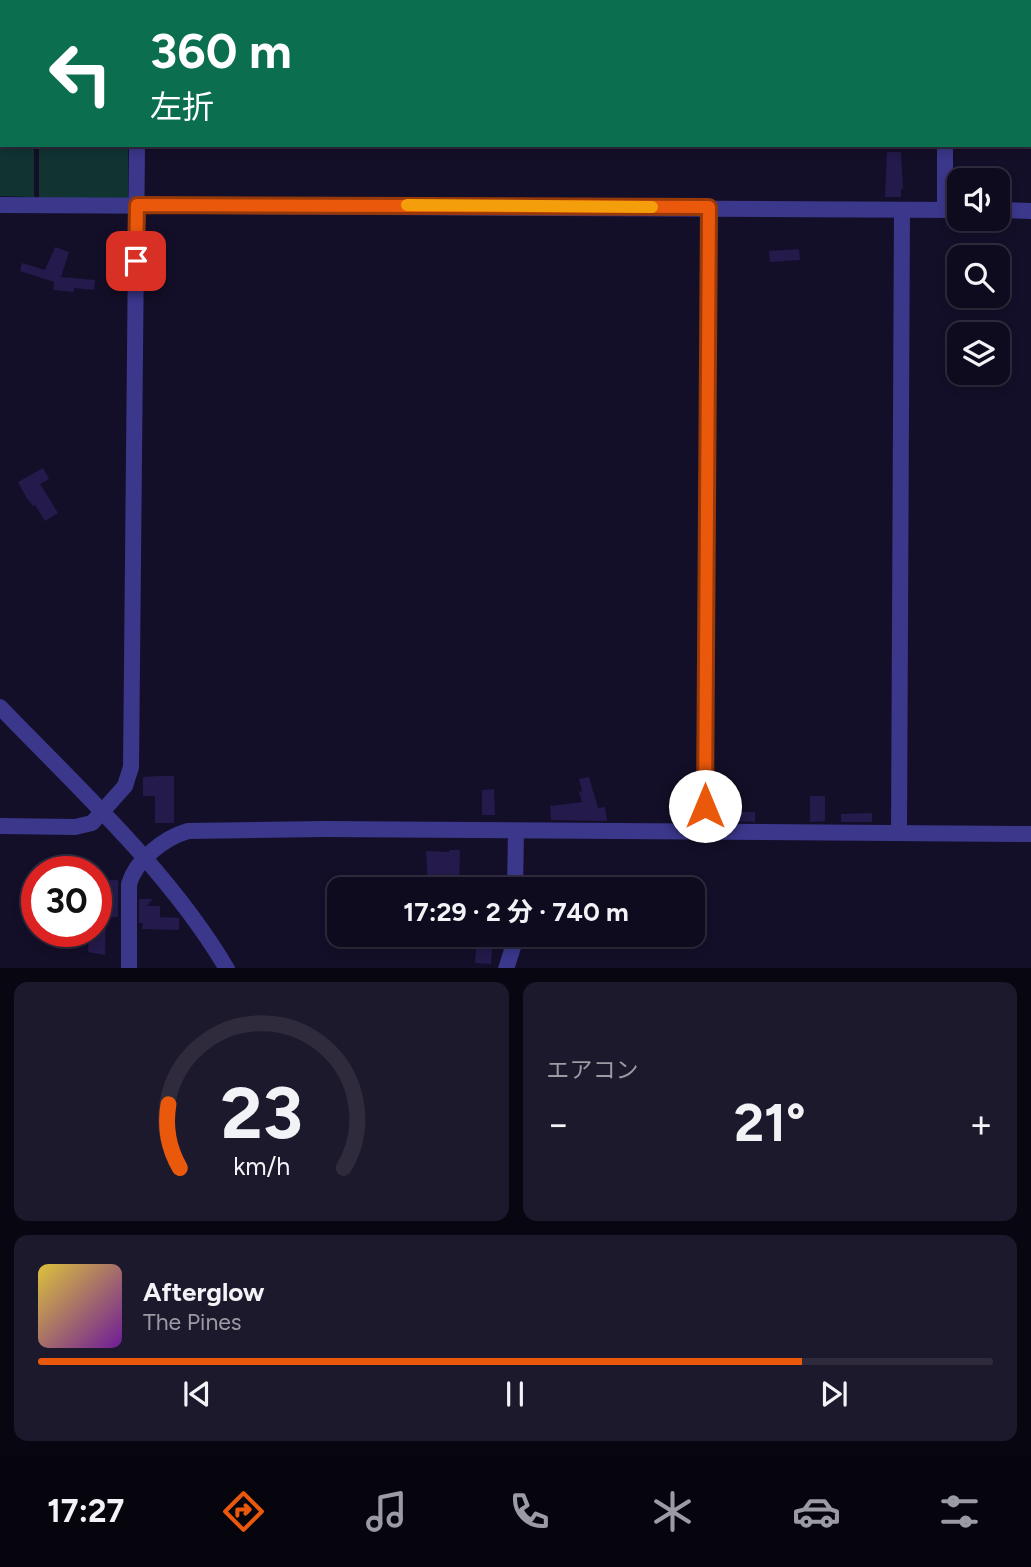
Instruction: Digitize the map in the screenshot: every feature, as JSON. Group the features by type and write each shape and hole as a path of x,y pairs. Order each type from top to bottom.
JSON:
{"street":[{"path":"0,826 75,827 92,822 125,786 131,767 137,147"},
{"path":"945,147 947,168"},
{"path":"0,205 947,210"},
{"path":"705,831 709,207"},
{"path":"898,832 902,210"},
{"path":"1010,210 1031,211"},
{"path":"0,707 144,860 184,906 227,968"},
{"path":"129,968 129,884 135,869 166,841 188,831 324,829 1031,834"},
{"path":"515,877 516,831"},
{"path":"506,968 512,947"}],"green space":[{"path":"0,147 34,147 34,197 0,196"},
{"path":"39,147 128,147 128,198 39,198"}],"building":[{"path":"887,152 901,152 901,197 885,197"},
{"path":"55,247 69,252 61,277 95,280 94,290 53,290 54,282 20,271 22,263 45,270"},
{"path":"799,249 800,260 770,262 769,251"},
{"path":"43,468 49,479 40,484 58,513 45,521 18,482"},
{"path":"174,776 174,823 155,823 155,796 143,796 143,777"},
{"path":"589,777 598,808 605,807 607,821 551,820 550,806 582,802 579,779"},
{"path":"494,789 495,815 482,815 482,790"},
{"path":"810,796 825,796 825,821 810,822"},
{"path":"716,800 730,800 730,812 755,812 755,822 720,821 720,813 716,813"},
{"path":"872,813 872,822 841,822 841,814"},
{"path":"460,850 459,877 427,877 426,851"},
{"path":"112,880 118,880 118,917 112,917"},
{"path":"139,899 153,899 147,906 160,906 160,917 179,918 179,930 142,929 143,923 139,923"},
{"path":"88,947 105,947 105,955 88,952"},
{"path":"476,947 492,947 491,964 475,963"}],"slow traffic":[{"path":"407,205 652,207"}],"route":[{"path":"136,261 137,205 709,207 705,806"}]}
